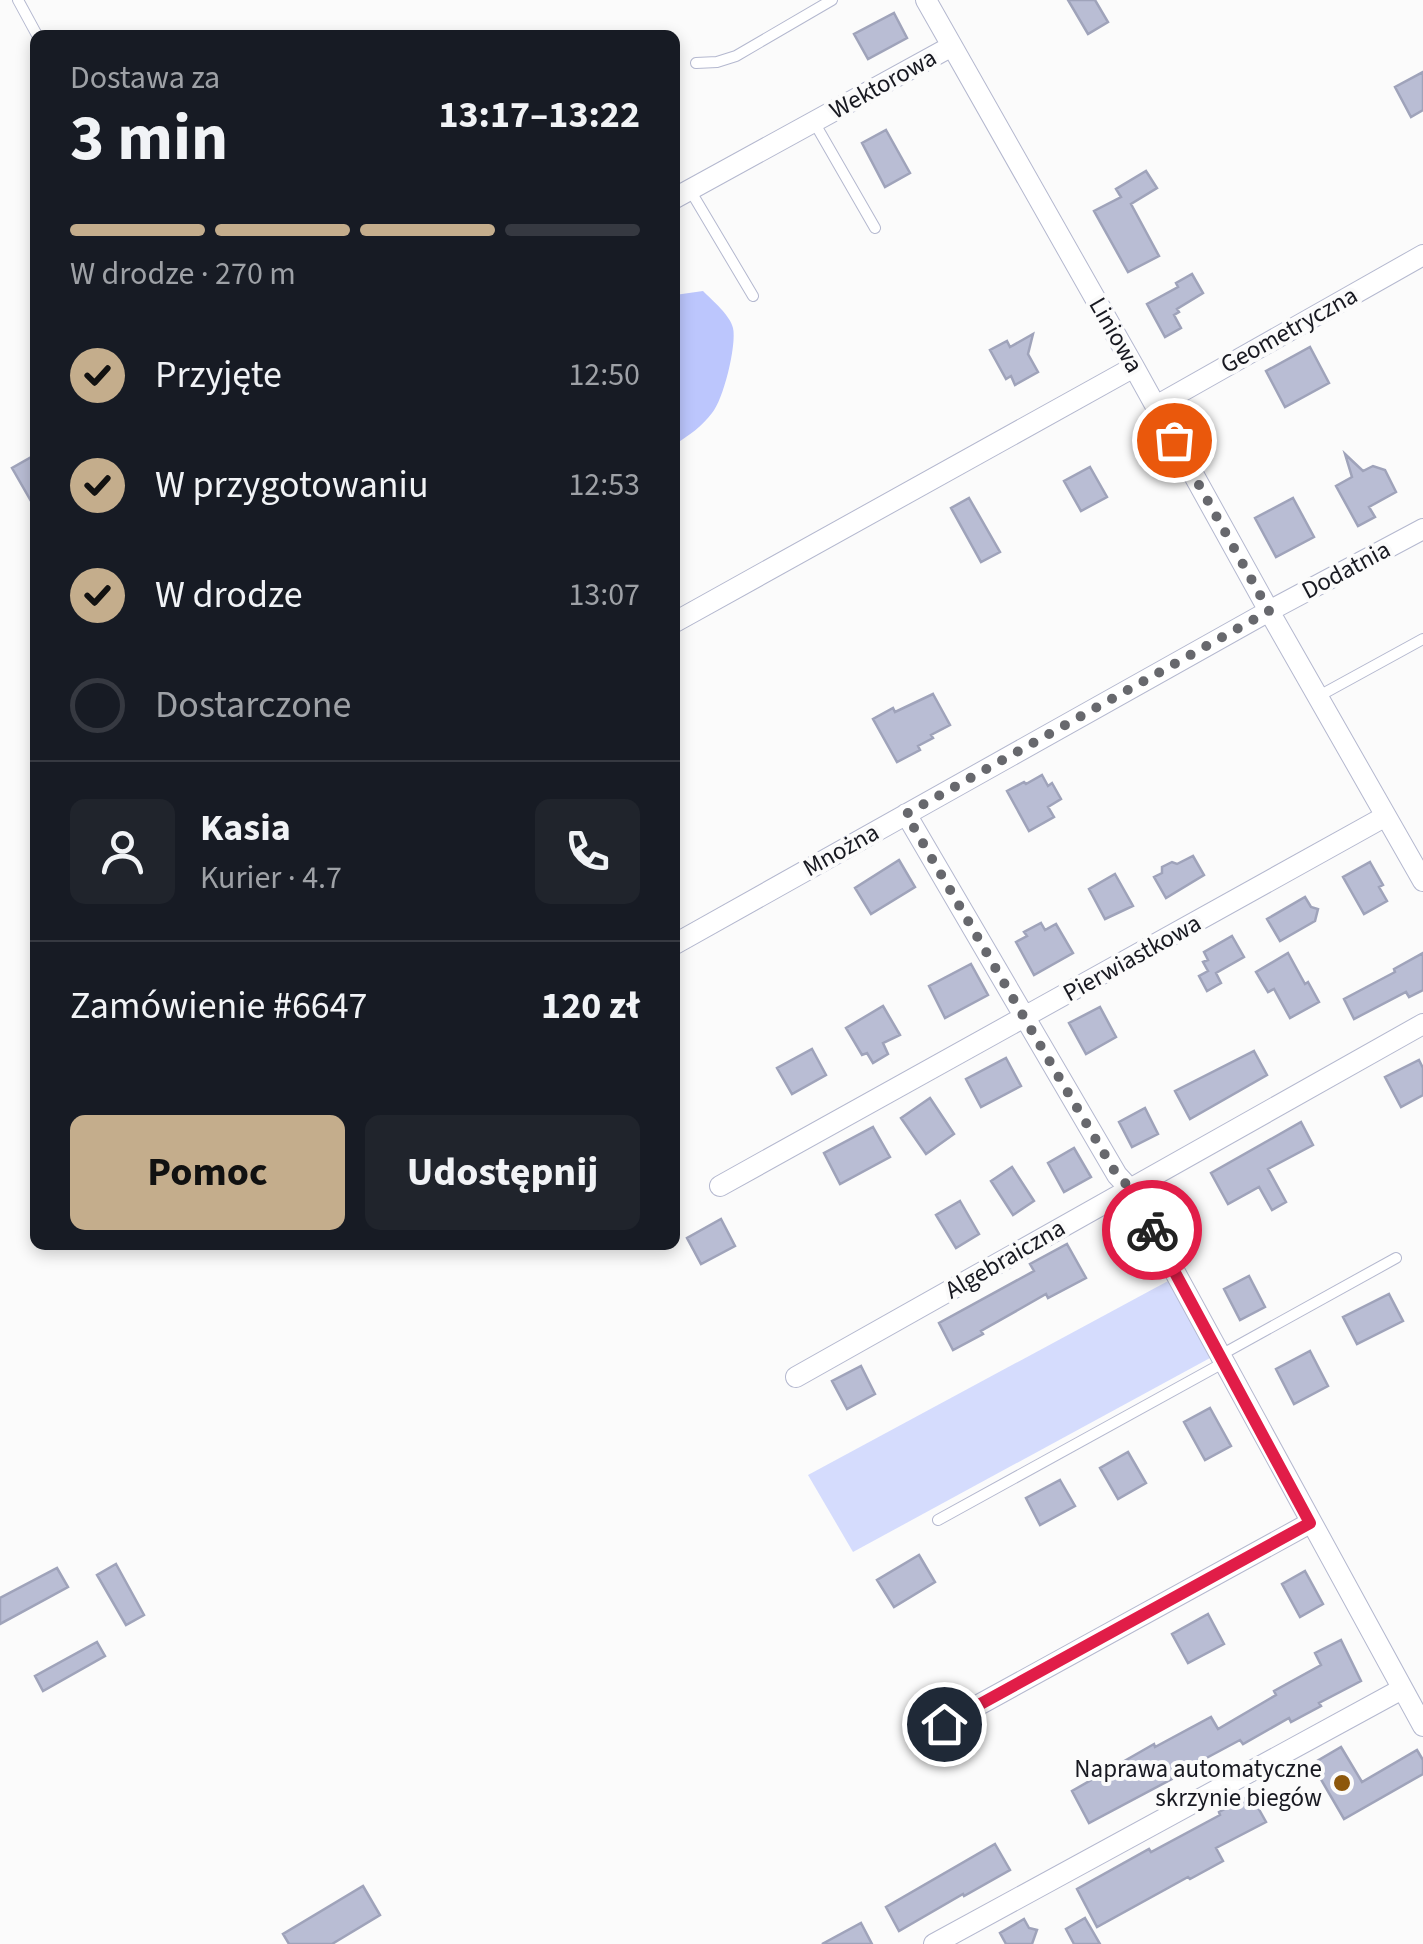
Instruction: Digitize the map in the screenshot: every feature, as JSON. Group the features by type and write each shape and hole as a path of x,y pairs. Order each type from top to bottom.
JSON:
{"street":[{"name":"Liniowa","path":"926,0 1422,876"},
{"name":"Wektorowa","path":"682,194 952,46"},
{"name":"Geometryczna","path":"1156,406 1423,255"},
{"path":"680,619 1134,367"},
{"name":"Dodatnia","path":"1269,611 1423,529"},
{"name":"Mnożna","path":"680,941 1269,611"},
{"path":"906,814 1117,1175 1130,1188 1423,1726"},
{"name":"Pierwiastkowa","path":"720,1186 1386,816"},
{"name":"Algebraiczna","path":"796,1377 1423,1024"},
{"path":"944,1724 1310,1523"},
{"path":"934,1944 1402,1689"}],"lane":[{"path":"18,0 34,30"},
{"path":"696,63 736,56 832,0"},
{"name":"Wektorowa","path":"814,122 875,228"},
{"name":"Wektorowa","path":"682,194 753,296"},
{"path":"1318,697 1423,639"},
{"path":"938,1520 1396,1258"}],"shaded area":[{"path":"1168,1281 1210,1358 853,1552 808,1475"}],"water":[{"path":"703,291 721,308 734,336 725,385 712,413 680,440 680,294"}],"building":[{"path":"1068,0 1095,0 1108,22 1088,34"},
{"path":"894,13 907,38 868,59 854,34"},
{"path":"1423,72 1423,110 1411,117 1395,87"},
{"path":"886,130 910,173 885,187 862,143"},
{"path":"1146,171 1157,188 1131,204 1159,256 1128,272 1094,211 1121,197 1116,189"},
{"path":"1192,274 1203,293 1177,309 1179,312 1174,315 1181,328 1165,337 1147,304 1178,287 1176,283"},
{"path":"1033,334 1028,354 1038,372 1015,385 1011,376 1006,379 990,350 1007,341 1010,347"},
{"path":"1310,347 1329,383 1285,407 1266,371"},
{"path":"1345,454 1363,471 1373,466 1385,470 1396,492 1369,507 1375,517 1358,526 1336,486 1352,477"},
{"path":"30,458 30,499 12,468"},
{"path":"1090,467 1107,497 1081,511 1064,481"},
{"path":"969,498 1000,552 981,562 951,508"},
{"path":"1293,498 1314,537 1276,557 1255,518"},
{"path":"933,694 950,725 931,735 933,738 918,746 920,750 897,762 873,719"},
{"path":"1042,775 1061,799 1048,807 1054,817 1029,831 1007,791"},
{"path":"1193,856 1204,875 1166,898 1154,877 1162,873 1162,867"},
{"path":"899,860 915,887 871,914 855,888"},
{"path":"1370,862 1387,901 1364,914 1343,877"},
{"path":"1115,874 1133,906 1105,919 1089,889"},
{"path":"1305,897 1311,907 1318,909 1315,921 1280,941 1267,919"},
{"path":"1041,923 1045,930 1056,924 1073,953 1034,975 1016,942 1027,936 1024,932"},
{"path":"1232,936 1244,957 1216,973 1221,983 1207,991 1199,976 1208,971 1203,962 1208,960 1204,952"},
{"path":"1288,953 1319,1002 1290,1018 1274,989 1268,992 1256,972"},
{"path":"1423,953 1423,990 1409,997 1406,992 1354,1019 1344,999"},
{"path":"971,964 988,995 945,1018 929,986"},
{"path":"883,1006 900,1035 883,1043 888,1054 873,1063 867,1053 862,1055 846,1028"},
{"path":"1100,1007 1116,1037 1086,1054 1069,1023"},
{"path":"812,1049 826,1075 792,1094 777,1068"},
{"path":"1254,1051 1267,1075 1190,1119 1175,1091"},
{"path":"1006,1058 1021,1086 981,1107 966,1079"},
{"path":"1419,1060 1423,1068 1423,1095 1401,1107 1385,1077"},
{"path":"930,1098 954,1134 926,1154 901,1118"},
{"path":"1145,1108 1158,1134 1132,1147 1119,1122"},
{"path":"1301,1122 1313,1145 1268,1169 1286,1202 1272,1210 1259,1187 1228,1204 1211,1173"},
{"path":"873,1127 890,1157 840,1184 824,1153"},
{"path":"1074,1148 1091,1177 1064,1192 1048,1163"},
{"path":"1012,1167 1034,1201 1013,1215 991,1181"},
{"path":"960,1201 979,1234 956,1248 936,1215"},
{"path":"721,1219 735,1246 701,1264 687,1238"},
{"path":"1067,1244 1086,1278 1048,1298 1046,1294 953,1350 939,1323 1034,1271 1030,1264"},
{"path":"1249,1276 1265,1307 1240,1320 1224,1289"},
{"path":"1389,1294 1403,1321 1357,1344 1343,1317"},
{"path":"1310,1351 1328,1386 1294,1404 1276,1369"},
{"path":"861,1366 875,1394 847,1409 832,1381"},
{"path":"1210,1408 1231,1446 1205,1460 1184,1422"},
{"path":"1128,1452 1146,1483 1118,1499 1100,1468"},
{"path":"1060,1480 1075,1506 1040,1525 1026,1498"},
{"path":"919,1555 935,1582 894,1607 877,1580"},
{"path":"116,1564 144,1615 126,1625 97,1575"},
{"path":"57,1568 68,1587 0,1624 0,1598"},
{"path":"1305,1571 1323,1604 1300,1617 1282,1584"},
{"path":"1208,1614 1224,1644 1188,1663 1172,1634"},
{"path":"1341,1640 1361,1681 1291,1722 1289,1718 1243,1744 1240,1740 1089,1823 1072,1791 1211,1717 1218,1729 1321,1665 1315,1653"},
{"path":"97,1642 105,1656 43,1691 35,1676"},
{"path":"1341,1747 1362,1782 1417,1750 1423,1760 1423,1774 1344,1819 1312,1764"},
{"path":"1251,1795 1266,1822 1216,1848 1223,1861 1097,1927 1077,1889"},
{"path":"995,1844 1010,1870 899,1931 886,1907"},
{"path":"363,1886 380,1915 332,1944 289,1944 283,1934"},
{"path":"1085,1918 1100,1944 1074,1944 1066,1929"},
{"path":"1024,1919 1029,1928 1037,1930 1032,1944 1006,1944 1000,1933"},
{"path":"861,1923 872,1944 822,1944"}],"way so far":[{"path":"1152,1230 906,814 1269,611 1174,440"}],"place":[{"name":"Naprawa automatyczne skrzynie biegów","path":"1342,1783"}],"route":[{"path":"944,1724 1310,1523 1152,1230"}]}
